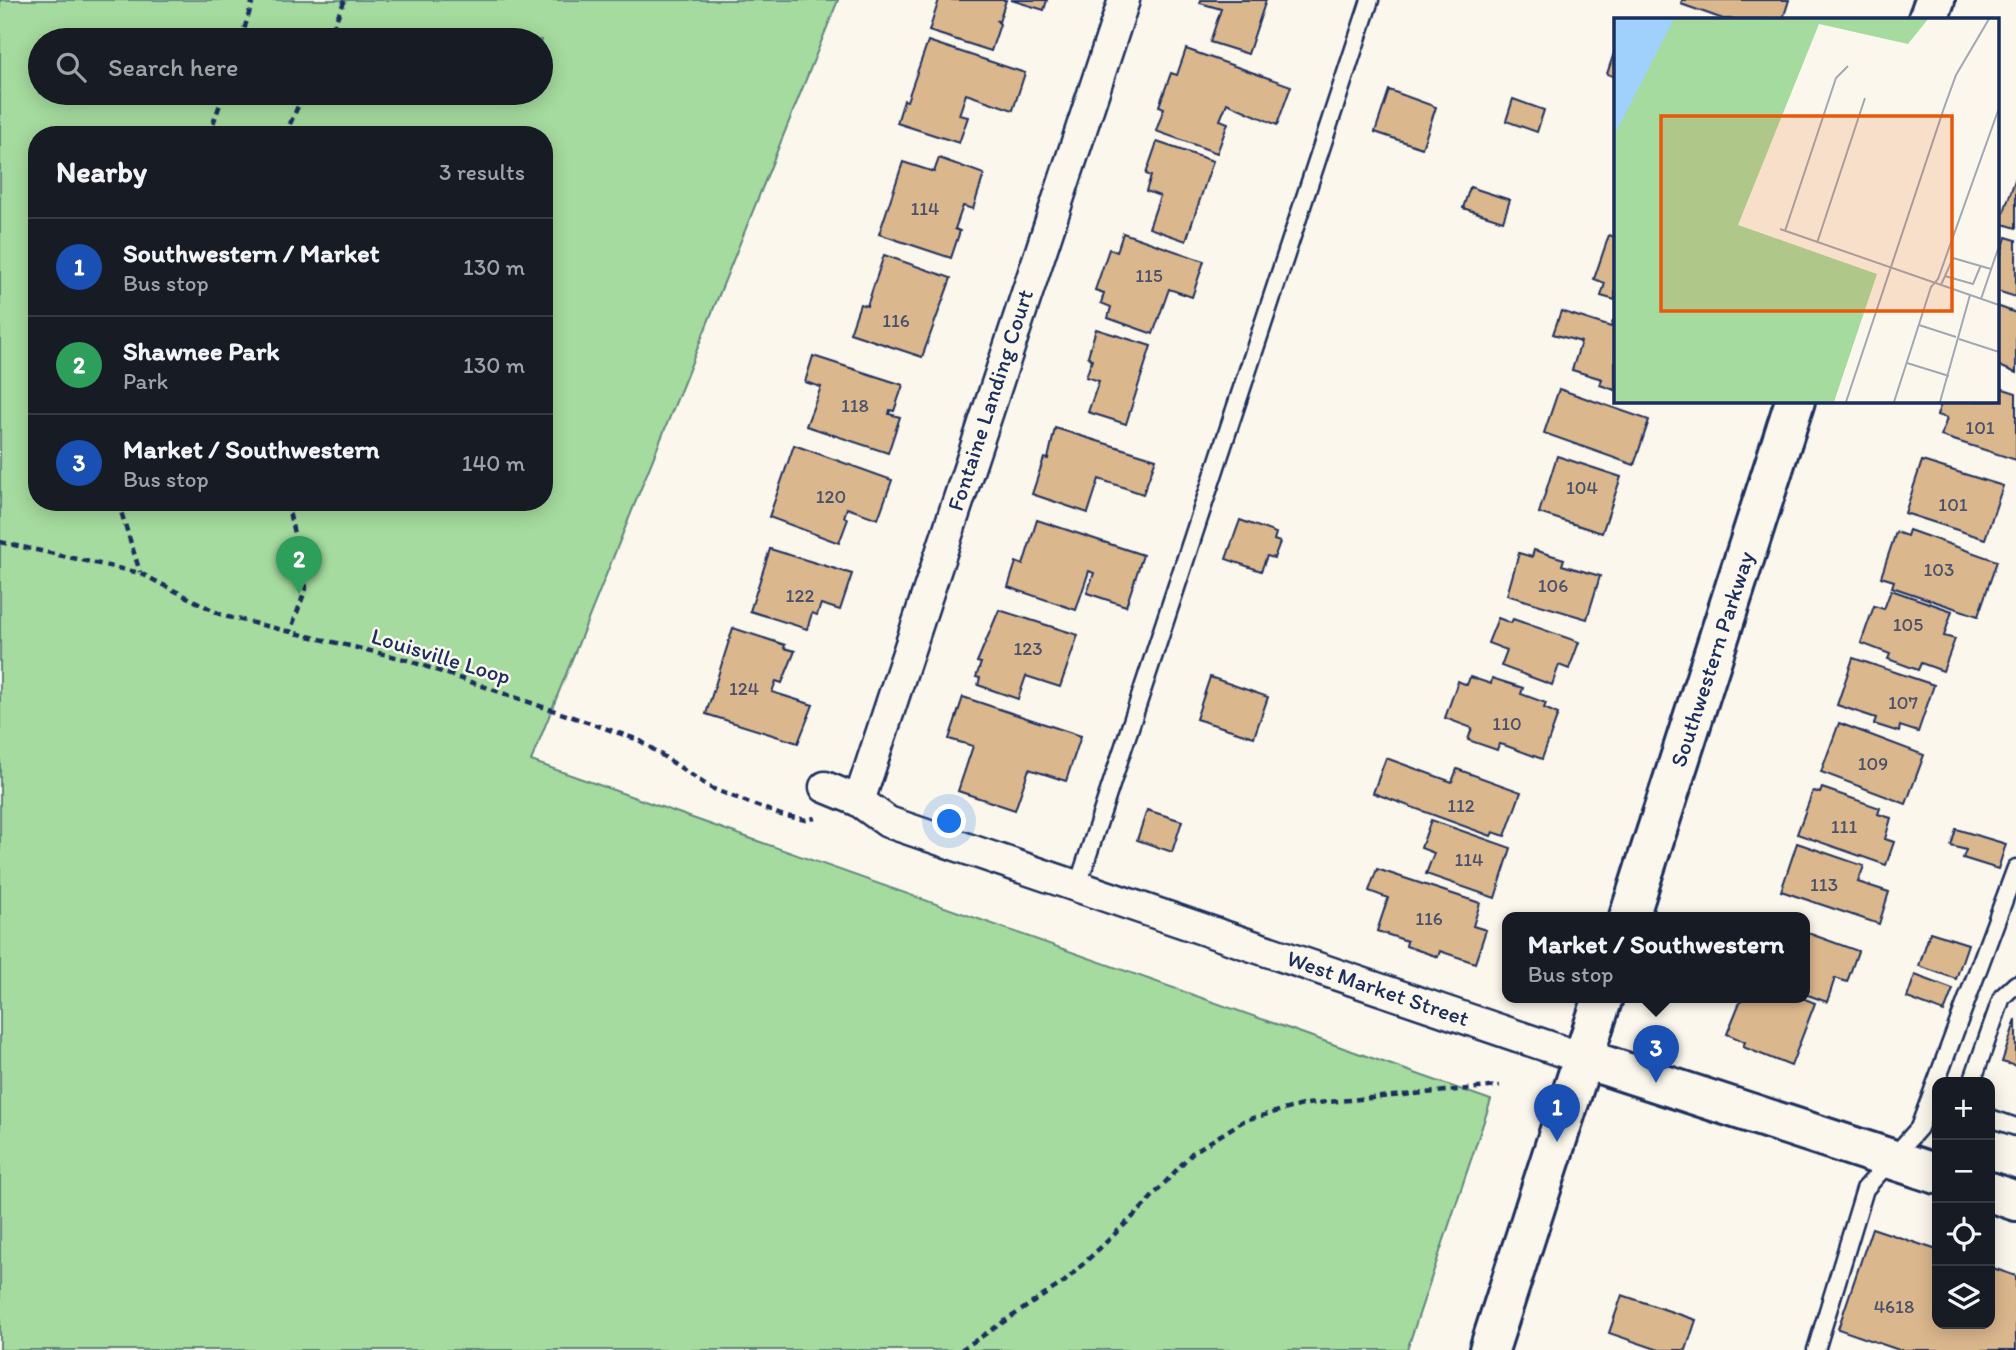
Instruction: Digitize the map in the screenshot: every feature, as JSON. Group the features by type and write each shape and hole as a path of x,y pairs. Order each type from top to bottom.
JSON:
{"street":[{"name":"Fontaine Landing Court","path":"859,801 1124,0"},
{"path":"1928,18 1935,0"},
{"name":"Southwestern Parkway","path":"1631,912 1796,402"},
{"name":"West Market Street","path":"825,787 859,801 888,822 1585,1059 1932,1172"},
{"path":"1489,1350 1601,1003"},
{"path":"1995,1194 2016,1201"}],"lane":[{"path":"1078,885 1370,0"},
{"path":"1816,1350 1865,1189 1919,1128 2016,868"},
{"path":"1974,1077 2002,997 2016,984"},
{"path":"1995,1120 2016,1127"}],"path":[{"path":"245,28 253,0"},
{"path":"332,28 345,0"},
{"path":"212,126 220,105"},
{"path":"289,126 299,105"},
{"path":"121,511 140,573"},
{"path":"289,511 306,588 289,632"},
{"name":"Louisville Loop","path":"0,542 140,573 224,616 404,659 639,740 711,788 781,815 806,820 830,815 859,801"},
{"path":"961,1350 1064,1282 1141,1209 1192,1153 1245,1120 1306,1104 1500,1086"}],"green space":[{"path":"0,0 838,0 531,761 1491,1100 1407,1350 0,1350"}],"building":[{"path":"939,0 1006,0 999,22 996,20 1000,24 991,51 929,31"},
{"path":"1011,0 1047,0 1044,10"},
{"path":"1201,0 1266,0 1248,54 1210,42 1221,9 1200,3"},
{"path":"1682,0 1789,0 1783,18 1720,18 1681,4"},
{"path":"928,41 1025,73 1013,110 966,94 959,115 968,117 959,143 897,123"},
{"path":"1186,49 1291,86 1277,125 1227,103 1220,120 1228,123 1217,153 1156,131 1164,108 1159,106 1171,73 1177,75"},
{"path":"1614,53 1614,77 1607,74"},
{"path":"1389,90 1436,107 1422,148 1375,132"},
{"path":"1513,99 1544,110 1537,132 1506,121"},
{"path":"1157,142 1213,161 1186,241 1149,228 1160,196 1146,191 1151,176 1146,174"},
{"path":"939,158 984,174 973,209 963,206 955,229 960,231 951,258 879,234 903,162 934,172"},
{"path":"2016,177 2016,228 2000,223"},
{"path":"1470,187 1510,200 1503,221 1463,208"},
{"path":"1123,233 1204,261 1192,297 1169,289 1153,334 1108,318 1111,307 1101,303 1104,293 1095,290 1109,249 1117,252"},
{"path":"1609,235 1614,237 1614,300 1601,296 1605,283 1594,279"},
{"path":"2006,237 2016,240 2016,297 1998,291 1998,265"},
{"path":"884,255 951,278 922,357 850,333 860,304 867,306"},
{"path":"1998,306 2016,313 2016,373 1998,365"},
{"path":"1561,311 1611,327 1614,322 1614,390 1600,385 1602,379 1572,370 1581,342 1553,334"},
{"path":"1096,329 1151,346 1126,424 1088,412 1099,381 1086,377 1092,360 1088,356"},
{"path":"813,356 903,385 894,411 890,410 889,414 900,417 888,453 806,426 821,387 805,382"},
{"path":"1998,387 2016,393 2016,460 1941,436 1947,418 1937,415 1942,402 1998,402"},
{"path":"1559,389 1649,420 1634,465 1544,433"},
{"path":"1055,428 1156,459 1143,494 1099,479 1088,513 1032,494 1044,458 1048,459"},
{"path":"794,445 892,480 878,519 847,508 844,517 848,519 839,543 769,517"},
{"path":"1557,456 1621,477 1602,533 1539,513"},
{"path":"1922,461 2003,486 1985,539 1905,513"},
{"path":"1037,520 1143,555 1126,606 1087,593 1094,573 1089,571 1076,610 1008,587 1016,562 1023,565"},
{"path":"1240,520 1276,533 1274,540 1280,542 1274,558 1267,556 1261,571 1226,559"},
{"path":"1909,530 1997,561 1978,616 1892,587 1894,581 1881,577 1896,532 1907,536"},
{"path":"770,549 852,574 840,610 821,604 817,615 812,613 807,629 750,611"},
{"path":"1534,550 1564,559 1562,565 1600,576 1587,619 1507,595 1519,553 1532,557"},
{"path":"1891,590 1952,611 1944,636 1955,639 1943,671 1921,663 1918,670 1888,659 1890,654 1861,643 1874,606 1884,609"},
{"path":"999,610 1078,635 1060,687 1026,676 1018,699 978,685 980,678 976,677 981,663 977,662"},
{"path":"1498,618 1511,623 1513,619 1579,642 1569,669 1559,665 1552,685 1501,666 1507,650 1488,643"},
{"path":"733,628 785,645 784,648 795,651 782,683 776,681 772,692 813,705 798,743 706,714"},
{"path":"1853,658 1934,685 1918,732 1900,726 1899,732 1874,724 1876,718 1837,705"},
{"path":"1210,677 1268,697 1254,737 1196,719"},
{"path":"1470,677 1491,684 1492,678 1523,688 1521,694 1546,703 1544,708 1558,714 1542,759 1504,745 1499,744 1497,750 1468,740 1472,728 1445,718 1458,681 1467,685"},
{"path":"963,697 1081,736 1066,781 1029,769 1015,810 958,791 973,746 949,739"},
{"path":"1839,723 1924,755 1906,804 1821,772"},
{"path":"1386,758 1452,782 1457,769 1521,792 1505,836 1493,832 1491,836 1373,793"},
{"path":"1822,788 1880,808 1878,814 1891,818 1885,839 1894,842 1886,865 1797,834 1813,791 1820,793"},
{"path":"1147,810 1182,821 1172,852 1137,840"},
{"path":"1431,820 1511,848 1495,898 1426,874 1434,853 1421,848"},
{"path":"1956,829 2006,844 1998,869 1963,858 1966,850 1951,846"},
{"path":"1797,843 1864,866 1858,882 1889,892 1879,924 1781,891"},
{"path":"1377,869 1480,903 1473,926 1486,930 1475,963 1440,951 1438,957 1406,946 1407,941 1377,931 1388,898 1369,891"},
{"path":"1930,932 1968,944 1956,979 1919,966"},
{"path":"1810,934 1858,951 1847,982 1835,978 1827,1002 1810,996"},
{"path":"1915,975 1953,989 1944,1012 1907,998"},
{"path":"1740,1003 1815,1003 1791,1066 1743,1047 1745,1042 1727,1034"},
{"path":"2016,1019 2016,1066 2002,1062"},
{"path":"1872,1228 1932,1248 1932,1329 1995,1329 1995,1269 2016,1276 2016,1350 1899,1350 1838,1329"},
{"path":"1622,1295 1696,1320 1686,1350 1659,1350 1609,1333"}],"place":[{"name":"Shawnee Park","path":"299,594"},
{"name":"Market / Southwestern","path":"1656,1083"},
{"name":"Southwestern / Market","path":"1557,1142"}]}
